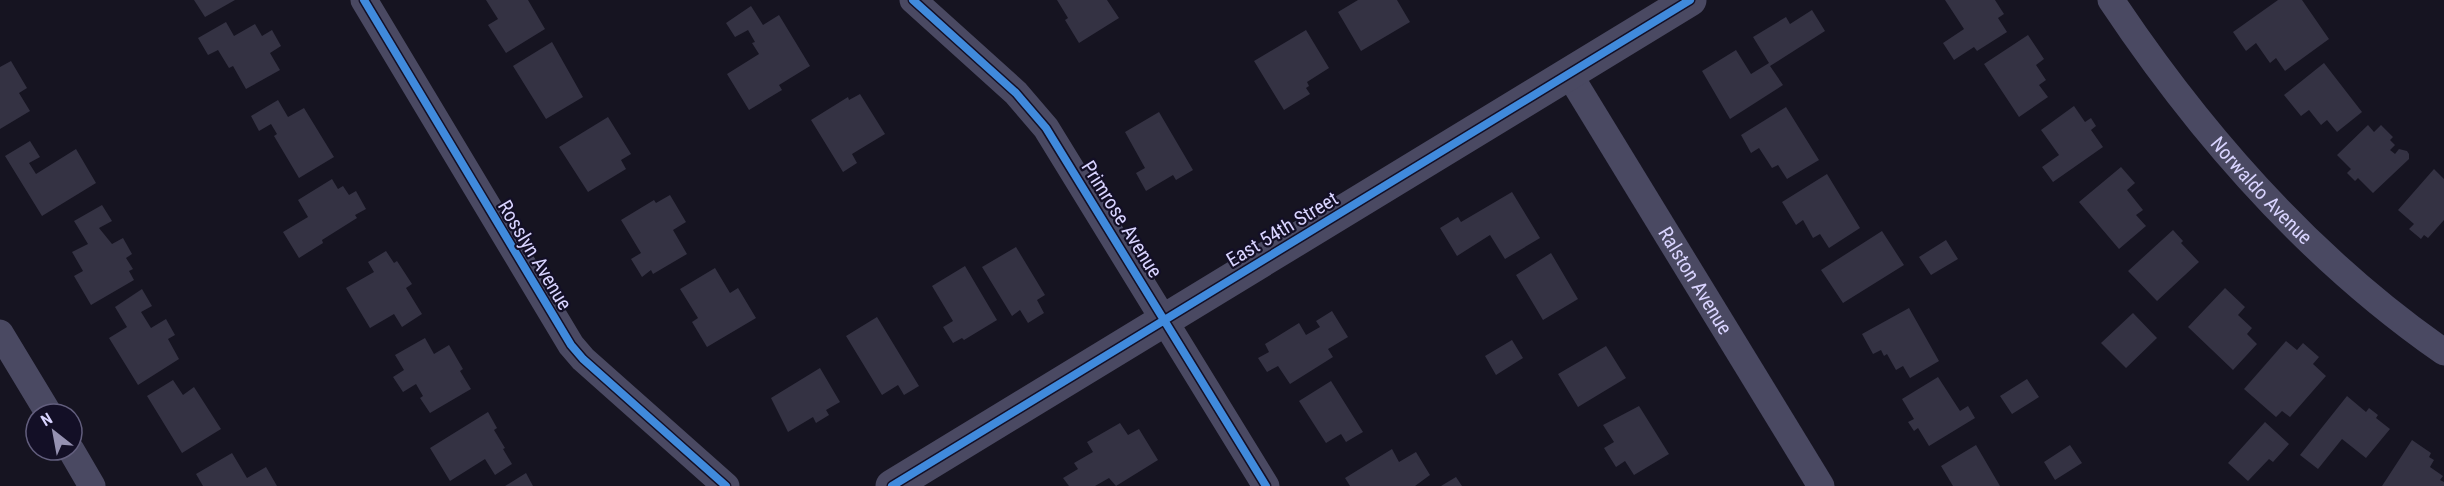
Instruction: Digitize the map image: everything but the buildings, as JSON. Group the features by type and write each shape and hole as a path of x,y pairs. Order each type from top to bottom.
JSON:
{"street":[{"name":"Rosslyn Avenue","path":"364,0 571,345 583,359 726,486"},
{"name":"Primrose Avenue","path":"913,0 1004,82 1037,116 1056,143 1266,486"},
{"name":"East 54th Street","path":"892,486 1690,0"},
{"name":"Norwaldo Avenue","path":"2111,0 2171,87 2263,195 2353,280 2444,352"},
{"name":"Ralston Avenue","path":"1569,74 1821,486"},
{"path":"0,333 42,402"},
{"path":"77,462 92,486"}],"cycle path":[{"path":"364,0 571,345 583,359 726,486"},
{"path":"913,0 1016,93 1046,128 1266,486"},
{"path":"892,486 1690,0"}]}
